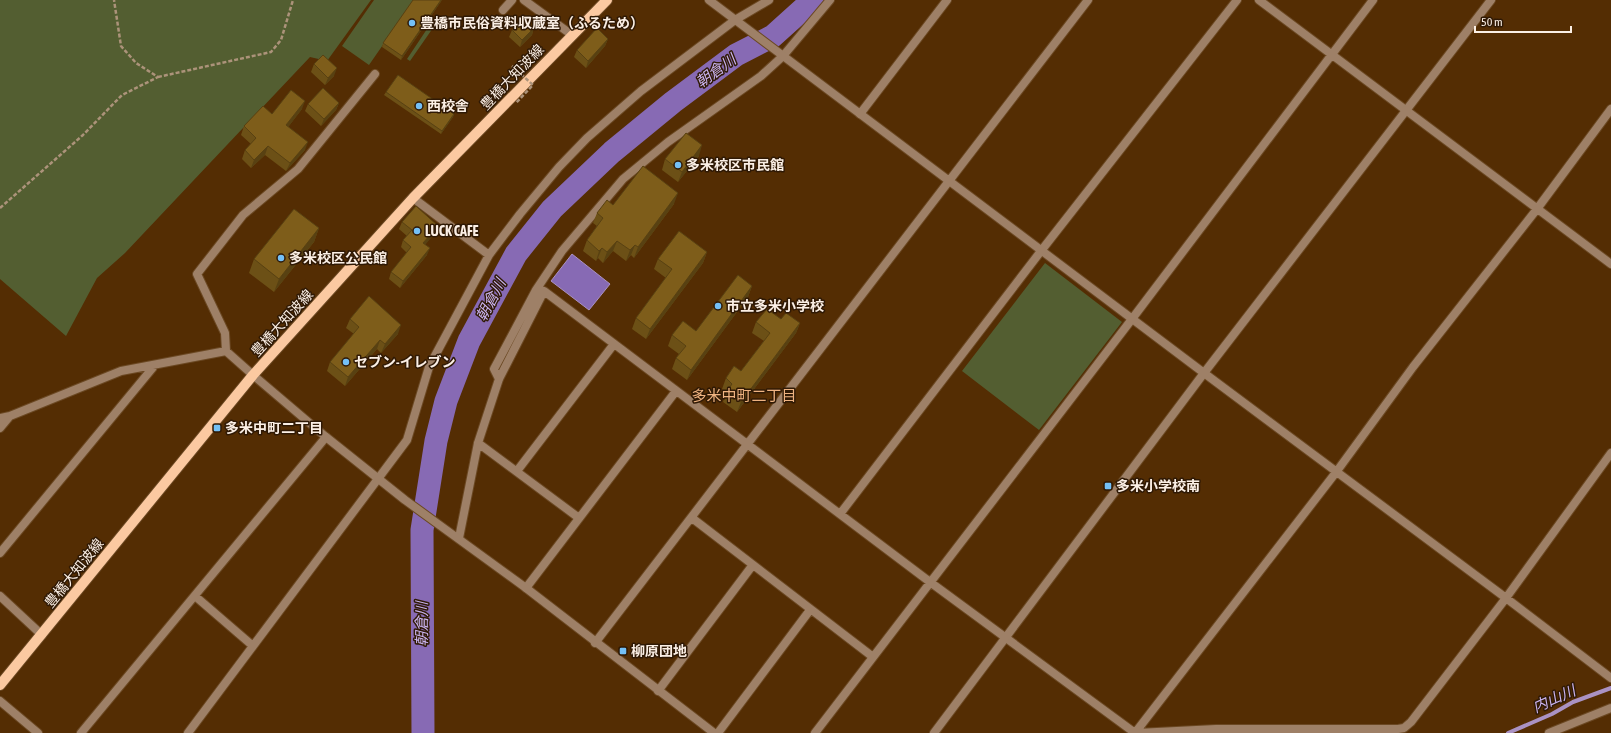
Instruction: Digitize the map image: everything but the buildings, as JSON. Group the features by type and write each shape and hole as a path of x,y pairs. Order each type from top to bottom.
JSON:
{"main road":[{"name":"豊橋大知波線","path":"0,685 253,375 413,198 607,0"}],"street":[{"path":"503,10 512,0"},
{"path":"524,0 572,35"},
{"path":"709,0 1611,678"},
{"path":"188,733 407,440 429,367 489,255 520,214 559,166 587,138 641,91 735,20 769,0"},
{"path":"499,379 494,369 536,290 562,251 623,179 668,142 761,76 830,0"},
{"path":"860,114 947,0"},
{"path":"595,643 1088,0"},
{"path":"840,514 1041,251 1237,0"},
{"path":"1259,0 1333,54 1611,264"},
{"path":"815,733 1132,319 1373,0"},
{"path":"934,733 1204,373 1491,0"},
{"path":"375,74 298,169 243,214 197,274 225,333 226,351 326,437 405,500 526,588 595,643 714,733"},
{"path":"1136,733 1337,471 1413,367 1538,209 1611,109"},
{"path":"413,198 489,255"},
{"path":"459,538 478,443 499,379 544,291 1005,638 1136,733 1216,729 1398,729 1404,728 1411,722 1506,598 1611,453"},
{"path":"517,471 614,344"},
{"path":"0,418 10,416 122,371 226,351"},
{"path":"0,552 155,365"},
{"path":"526,588 676,391"},
{"path":"0,428 10,416"},
{"path":"81,733 326,437"},
{"path":"478,443 579,518"},
{"path":"692,518 752,566 873,657"},
{"path":"658,691 752,566"},
{"path":"0,596 42,635"},
{"path":"195,596 253,646"},
{"path":"718,733 810,610"},
{"path":"0,701 38,733"},
{"path":"1549,733 1611,708"}],"path":[{"path":"114,0 121,46 136,63 158,78"},
{"path":"0,208 83,135 122,95 158,78 270,52 281,40 292,0"},
{"path":"512,66 533,85 516,103"}],"green space":[{"path":"0,0 371,0 327,61 310,57 125,253 97,278 66,336 0,279"},
{"path":"374,0 414,0 369,65 342,46"},
{"path":"431,23 435,25 410,61 407,59"},
{"path":"1045,263 1122,322 1039,430 962,371"}],"shaded area":[{"path":"572,254 610,284 589,310 551,281"}],"waterway":[{"name":"朝倉川","path":"423,733 422,530 436,441 446,401 469,341 516,254 552,209 612,152 673,102 736,55 773,36 813,0"},
{"name":"内山川","path":"1508,733 1552,714 1573,702 1611,688"}],"place":[{"name":"豊橋市民俗資料収蔵室（ふるため）","path":"412,23"},
{"name":"西校舎","path":"419,106"},
{"name":"多米校区市民館","path":"678,165"},
{"name":"LUCK CAFE","path":"417,231"},
{"name":"多米校区公民館","path":"281,258"},
{"name":"市立多米小学校","path":"718,306"},
{"name":"セブン-イレブン","path":"346,362"},
{"name":"多米中町二丁目","path":"217,428"},
{"name":"多米小学校南","path":"1108,486"},
{"name":"柳原団地","path":"623,651"}],"district":[{"name":"多米中町二丁目","path":"744,396"}]}
